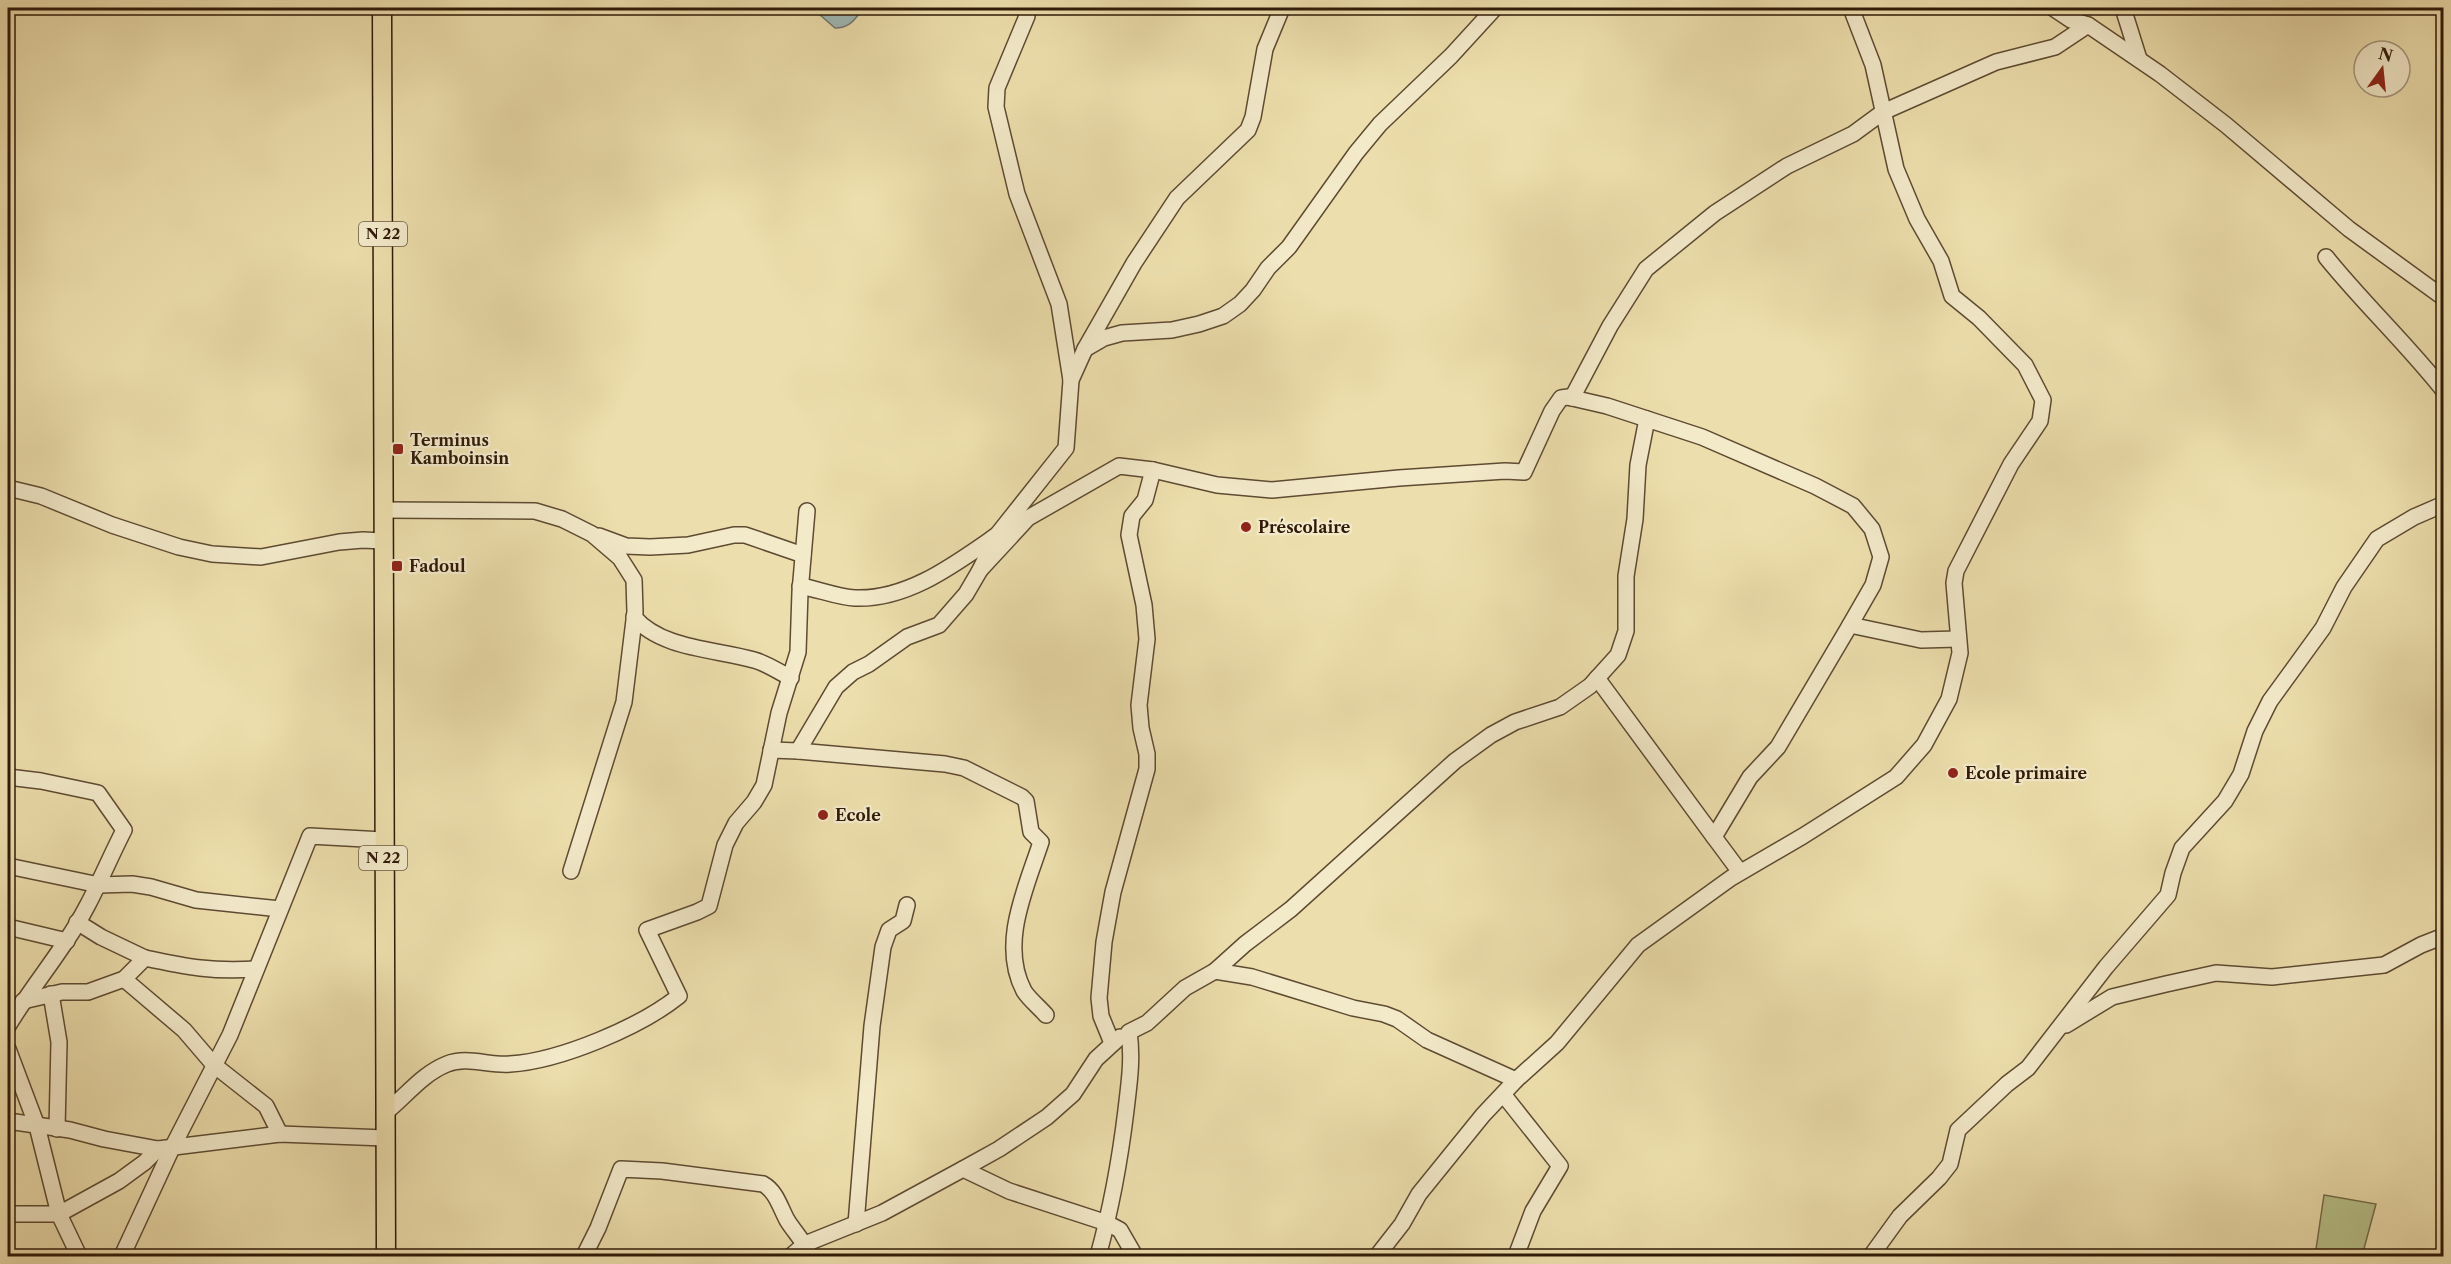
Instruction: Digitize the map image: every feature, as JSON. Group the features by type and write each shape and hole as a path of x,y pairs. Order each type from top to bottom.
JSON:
{"main road":[{"name":"N 22","path":"382,8 382,840 386,1257"}],"street":[{"path":"798,751 836,687 853,672 869,664 907,637 939,625 966,594 997,536 1066,448 1071,380 1059,304 1017,194 996,107 997,88 1027,16 1027,8"},
{"path":"1071,380 1085,349 1134,263 1177,198 1248,130 1253,117 1265,49 1282,8"},
{"path":"1085,349 1104,338 1122,333 1172,330 1199,324 1224,316 1240,304 1268,268 1289,247 1356,153 1380,124 1451,56 1495,8"},
{"path":"1377,1257 1402,1224 1419,1194 1477,1122 1516,1080 1557,1043 1638,945 1740,872 1896,777 1924,745 1949,699 1960,653 1953,583 1956,571 2011,464 2040,421 2043,400 2025,365 1979,318 1952,296 1941,261 1917,219 1896,169 1873,65 1851,8"},
{"path":"2053,8 2071,20 2088,25 2139,59 2226,125 2349,229 2444,298"},
{"path":"2124,8 2139,59"},
{"path":"1572,398 1610,326 1646,269 1715,213 1787,166 1853,134 1883,112 1996,62 2055,47 2088,25"},
{"path":"2325,257 2416,356 2444,391"},
{"path":"980,570 1028,518 1119,466 1152,470 1217,485 1272,490 1399,478 1505,471 1524,472 1552,411 1561,398 1572,398 1607,406 1702,437 1815,486 1853,506 1872,529 1881,557 1873,585 1778,747 1750,777 1714,837"},
{"path":"791,1257 882,1213 999,1149 1062,1105 1073,1094 1096,1059 1112,1042 1147,1023 1185,988 1215,971 1245,944 1291,909 1455,761 1507,726 1560,708 1590,687 1618,655 1626,631 1626,576 1635,519 1638,465 1647,419"},
{"path":"1112,1042 1101,1016 1099,998 1104,942 1113,892 1147,769 1140,705 1147,639 1144,605 1129,535 1132,516 1145,500 1152,470"},
{"path":"8,488 41,496 112,525 179,547 212,554 261,557 339,542 383,541"},
{"path":"1870,1257 1900,1216 1950,1164 1958,1130 2007,1084 2028,1068 2106,966 2168,895 2182,848 2225,801 2241,774 2255,731 2270,701 2323,628 2344,587 2377,539 2390,530 2444,504"},
{"path":"383,510 529,510 562,519 592,534 626,546 688,545 734,535 745,535 803,555"},
{"path":"386,1112 406,1096 418,1081 448,1063 468,1061 507,1065 537,1062 566,1053 649,1017 679,996 647,930 709,906 725,844 736,823 754,802 764,785 779,713 798,652 800,586 807,511"},
{"path":"571,871 624,702 634,617 634,580 620,558 592,534"},
{"path":"800,586 854,598 888,594 936,576 997,536"},
{"path":"634,617 649,632 677,642 756,660 791,678"},
{"path":"1850,625 1921,640 1958,639"},
{"path":"1597,678 1740,872"},
{"path":"771,750 945,764 964,768 1022,797 1026,801 1031,832 1041,842 1015,926 1016,955 1025,992 1046,1015"},
{"path":"8,777 41,781 98,793 124,830 99,885 67,941 23,1001 8,1026"},
{"path":"122,1257 165,1149 230,1035 310,836 382,840"},
{"path":"8,866 99,885 132,884 196,900 279,909"},
{"path":"856,1224 872,1026 884,947 889,930 903,921 907,905"},
{"path":"78,922 101,938 145,958 221,971 256,969"},
{"path":"8,927 67,941"},
{"path":"2058,1030 2112,997 2216,973 2272,977 2384,965 2421,945 2444,936"},
{"path":"23,1001 51,994 88,992 124,979 145,958"},
{"path":"1215,971 1252,977 1353,1008 1384,1014 1397,1019 1427,1040 1516,1080"},
{"path":"124,979 184,1030 214,1065 266,1106 280,1134"},
{"path":"51,994 59,1042 57,1129"},
{"path":"1098,1257 1107,1222 1129,1087 1131,1050 1128,1032"},
{"path":"8,1049 36,1126 59,1214 79,1257"},
{"path":"1503,1094 1560,1166 1533,1211 1516,1257"},
{"path":"8,1121 165,1149 280,1134 386,1138"},
{"path":"8,1214 59,1214 119,1180 165,1149"},
{"path":"584,1257 621,1169 662,1171 763,1184 770,1188 788,1222 808,1250"},
{"path":"963,1169 1009,1191 1107,1222 1120,1230 1135,1257"}],"green space":[{"path":"2324,1195 2376,1204 2362,1256 2315,1256"}],"water":[{"path":"816,8 870,8 863,9 848,25 835,28 819,14"}],"place":[{"name":"Terminus Kamboinsin","path":"398,449"},
{"name":"Préscolaire","path":"1246,527"},
{"name":"Fadoul","path":"397,566"},
{"name":"Ecole primaire","path":"1953,773"},
{"name":"Ecole","path":"823,815"}]}
